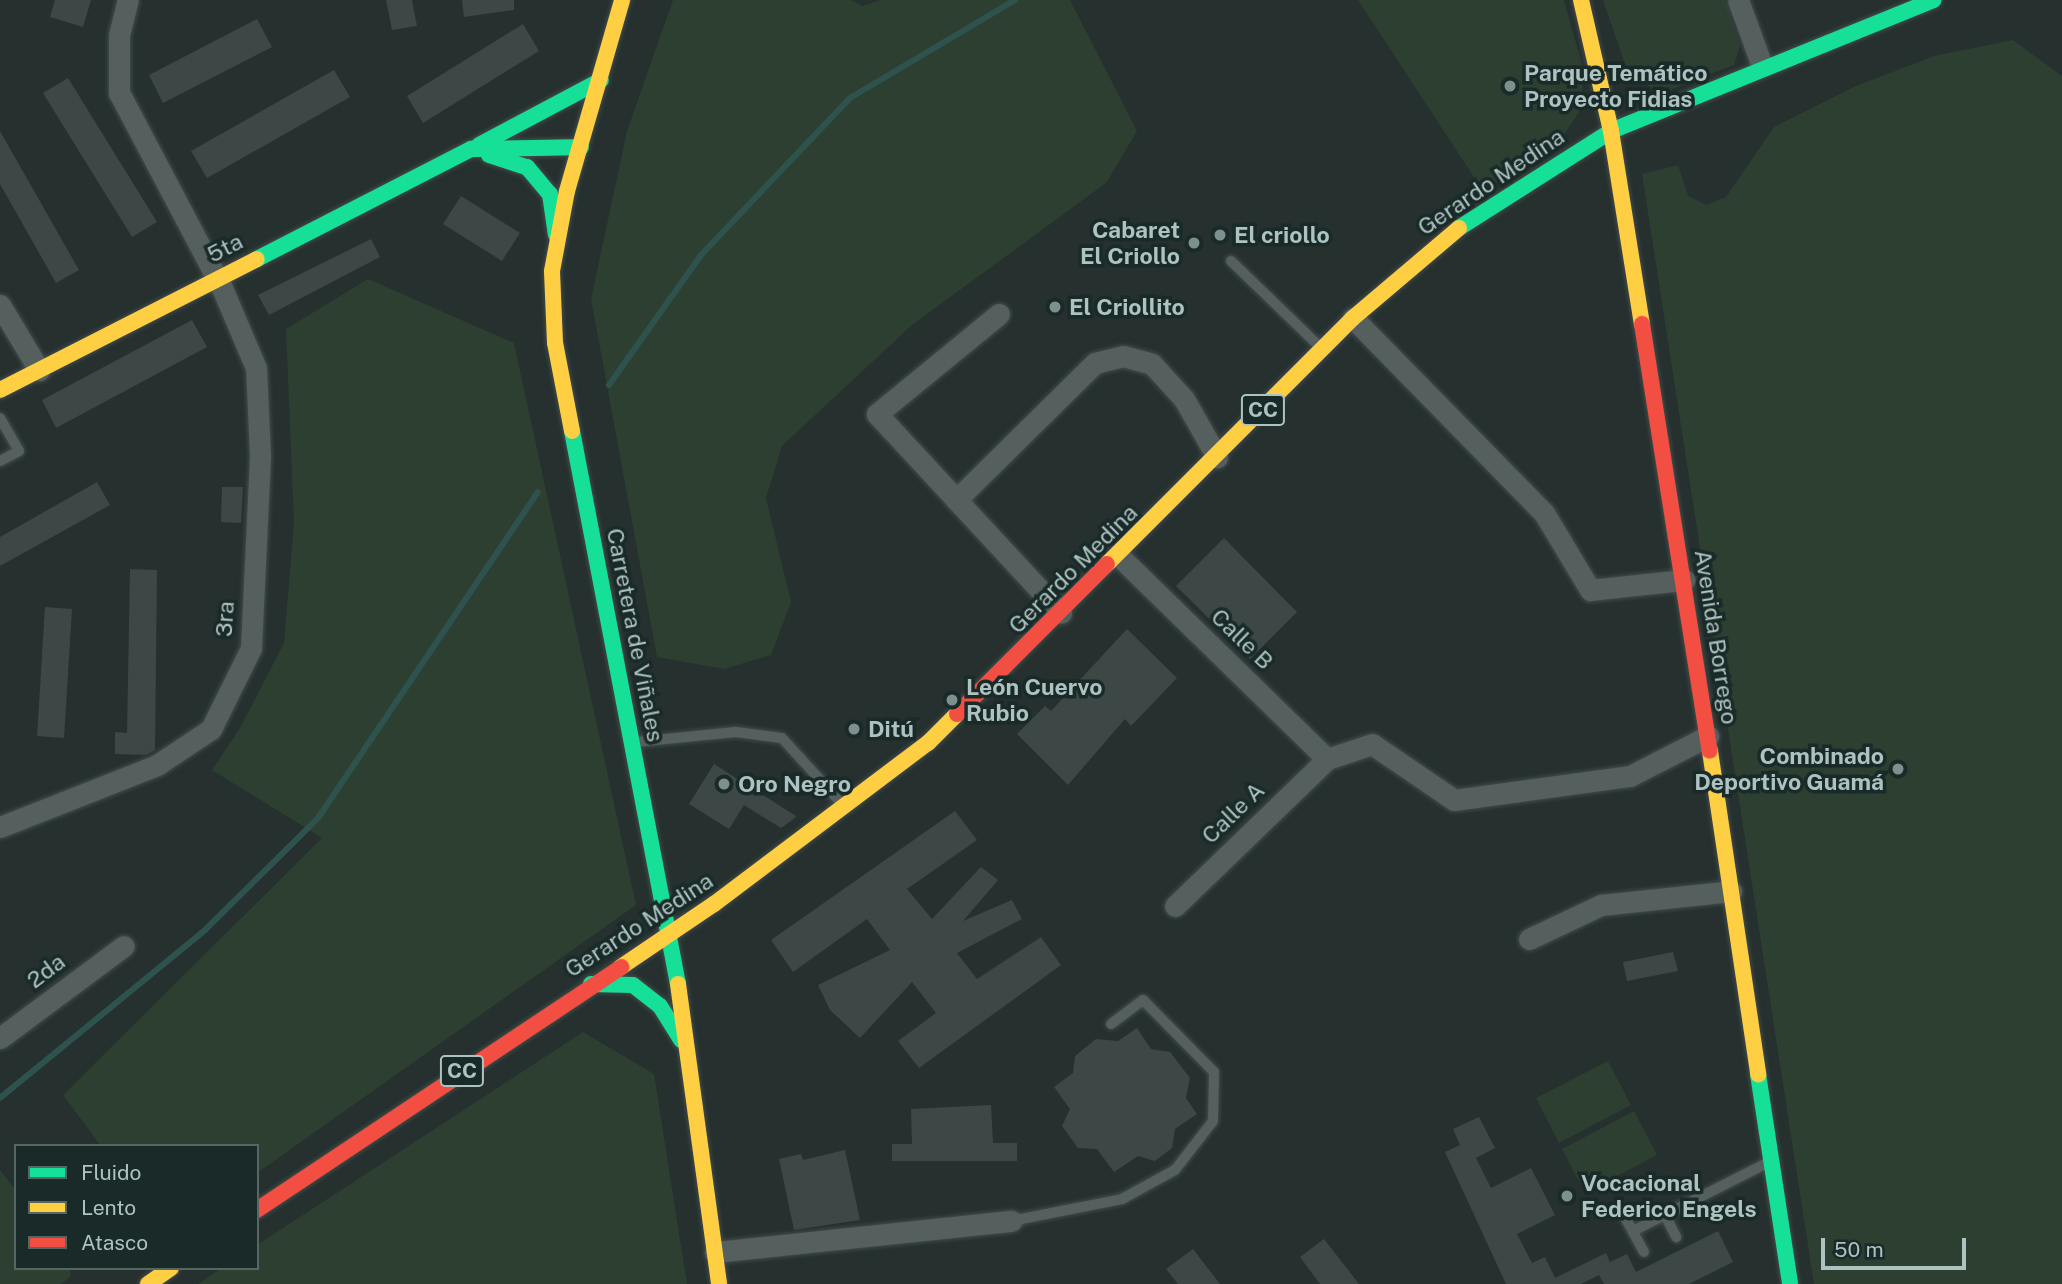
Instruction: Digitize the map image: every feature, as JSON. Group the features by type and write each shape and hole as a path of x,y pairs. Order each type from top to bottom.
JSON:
{"main road":[{"name":"Carretera de Viñales","path":"622,0 581,147 552,271 555,343 668,933 687,1049 719,1284"},
{"name":"Avenida Borrego","path":"1581,0 1611,131 1684,580 1790,1284"},
{"name":"Gerardo Medina","path":"259,1209 668,933 846,808 929,743 1119,556 1353,318 1464,224 1611,131 1762,66 1933,0"},
{"name":"5ta","path":"0,390 601,80"},
{"name":"5ta","path":"471,149 581,147"},
{"path":"471,149 527,167 550,194 558,244"},
{"path":"591,984 632,985 660,1006 687,1049"},
{"path":"148,1284 168,1270"}],"street":[{"name":"3ra","path":"0,827 157,765 211,729 251,648 260,455 256,368 216,278 119,93 119,34 128,0"},
{"path":"1738,0 1762,66"},
{"path":"0,305 38,370"},
{"path":"999,314 877,414 1060,613"},
{"path":"1353,318 1544,513 1590,590 1684,580"},
{"path":"956,500 1095,363 1123,356 1152,364 1184,399 1217,457"},
{"name":"Calle B","path":"1119,556 1327,758"},
{"path":"1327,758 1372,744 1454,800 1630,776 1708,736"},
{"name":"Calle A","path":"1175,906 1327,758"},
{"path":"1529,939 1601,905 1731,891"},
{"name":"2da","path":"0,1038 124,946"},
{"path":"715,1252 1011,1221"}],"lane":[{"path":"1231,261 1323,349"},
{"path":"0,418 19,452 0,461"},
{"path":"633,742 736,732 782,738 846,808"},
{"path":"1011,1221 1122,1199 1175,1170 1213,1121 1214,1072 1143,1000 1111,1024"},
{"path":"1633,1231 1771,1161"},
{"path":"1620,1208 1644,1252"},
{"path":"1665,1215 1676,1237"}],"green space":[{"path":"673,0 851,0 863,6 880,0 1070,0 1137,131 1106,183 912,325 782,446 766,498 791,602 771,655 724,669 657,657 591,299 627,131"},
{"path":"1358,0 1564,0 1584,72 1580,110 1558,144 1483,191"},
{"path":"1603,0 1725,0 1740,45 1734,65 1670,90 1652,88 1628,73"},
{"name":"Combinado Deportivo Guamá","path":"2013,40 2062,76 2062,1284 1814,1284 1642,174 1678,165 1688,196 1706,205 1726,197 1774,127 1856,86 1934,56"},
{"path":"368,279 514,343 636,905 259,1172 259,1144 100,1144 63,1095 322,838 212,770 240,728 284,643 294,523 286,329"},
{"path":"583,1032 654,1074 687,1284 198,1284 219,1270 259,1270 259,1244"},
{"path":"1608,1061 1631,1105 1559,1143 1536,1098"},
{"path":"1634,1111 1657,1155 1585,1193 1562,1149"},
{"path":"0,1170 14,1188 14,1270 70,1270 70,1277 61,1284 0,1284"}],"building":[{"path":"55,0 91,0 83,27 50,17"},
{"path":"386,0 412,0 417,26 392,30"},
{"path":"462,0 514,0 514,10 464,17"},
{"path":"257,19 272,47 163,103 149,75"},
{"path":"523,24 539,51 423,123 407,96"},
{"path":"334,70 350,97 207,178 191,151"},
{"path":"68,78 157,222 132,237 43,93"},
{"path":"0,131 79,270 56,283 0,184"},
{"path":"461,196 520,233 502,261 443,224"},
{"path":"371,239 380,257 269,315 258,295"},
{"path":"192,320 207,347 56,428 42,400"},
{"path":"97,482 110,505 0,566 0,537"},
{"path":"222,487 243,487 241,523 221,522"},
{"path":"1224,538 1297,612 1250,659 1176,586"},
{"path":"130,569 157,570 155,750 146,755 115,754 115,732 127,733"},
{"path":"45,607 72,609 64,738 37,736"},
{"path":"1127,629 1177,678 1131,726 1125,719 1068,785 1017,734 1045,706 1051,711"},
{"path":"714,764 796,816 795,818 781,828 744,805 729,829 689,804"},
{"path":"955,811 977,840 907,889 932,919 981,867 998,880 963,921 1012,900 1022,919 957,953 977,979 1041,937 1061,965 919,1068 898,1041 936,1013 912,982 860,1038 830,1010 818,985 890,950 867,919 793,972 771,940"},
{"path":"1673,952 1678,971 1627,981 1623,962"},
{"path":"1137,1028 1151,1049 1170,1052 1190,1078 1186,1098 1197,1114 1175,1129 1172,1148 1155,1161 1138,1156 1114,1172 1097,1149 1078,1148 1062,1126 1070,1109 1054,1087 1073,1073 1075,1056 1096,1039 1118,1041"},
{"path":"991,1105 993,1143 1017,1143 1017,1161 892,1161 892,1144 912,1144 911,1109"},
{"path":"1479,1117 1495,1148 1476,1158 1491,1188 1531,1168 1555,1215 1517,1234 1532,1263 1545,1257 1555,1278 1606,1253 1610,1262 1627,1254 1636,1272 1718,1231 1733,1262 1689,1284 1604,1284 1599,1275 1581,1284 1506,1284 1445,1152 1460,1145 1453,1129"},
{"path":"845,1150 860,1220 794,1230 779,1159 801,1154 803,1160"},
{"path":"1324,1239 1359,1284 1320,1284 1300,1257"},
{"path":"1193,1249 1220,1284 1178,1284 1166,1269"}],"waterway":[{"path":"609,385 701,255 850,98 1015,0"},
{"path":"0,1098 205,930 318,818 538,492"}],"traffic: fast":[{"path":"1459,228 1611,131 1933,0"},
{"path":"479,145 601,80"},
{"path":"257,259 471,149 581,147"},
{"path":"489,155 527,167 550,194 556,235"},
{"path":"572,431 678,984"},
{"path":"591,984 633,985 660,1006 681,1040"},
{"path":"1758,1074 1790,1284"}],"traffic: slow":[{"path":"572,431 555,343 552,271 567,191 622,0"},
{"path":"1581,0 1611,131 1642,324"},
{"path":"1107,564 1353,318 1459,228"},
{"path":"0,390 257,259"},
{"path":"621,967 714,904 928,743 957,714"},
{"path":"1710,751 1758,1074"},
{"path":"678,984 719,1284"},
{"path":"148,1284 168,1270"}],"traffic: jam":[{"path":"1642,324 1710,751"},
{"path":"957,714 1107,564"},
{"path":"259,1209 621,967"}],"place":[{"name":"Parque Temático Proyecto Fidias","path":"1510,86"},
{"name":"El criollo","path":"1220,235"},
{"name":"Cabaret El Criollo","path":"1194,243"},
{"name":"El Criollito","path":"1055,307"},
{"name":"León Cuervo Rubio","path":"952,700"},
{"name":"Ditú","path":"854,729"},
{"name":"Combinado Deportivo Guamá","path":"1898,769"},
{"name":"Oro Negro","path":"724,784"},
{"name":"Vocacional Federico Engels","path":"1567,1196"}]}
